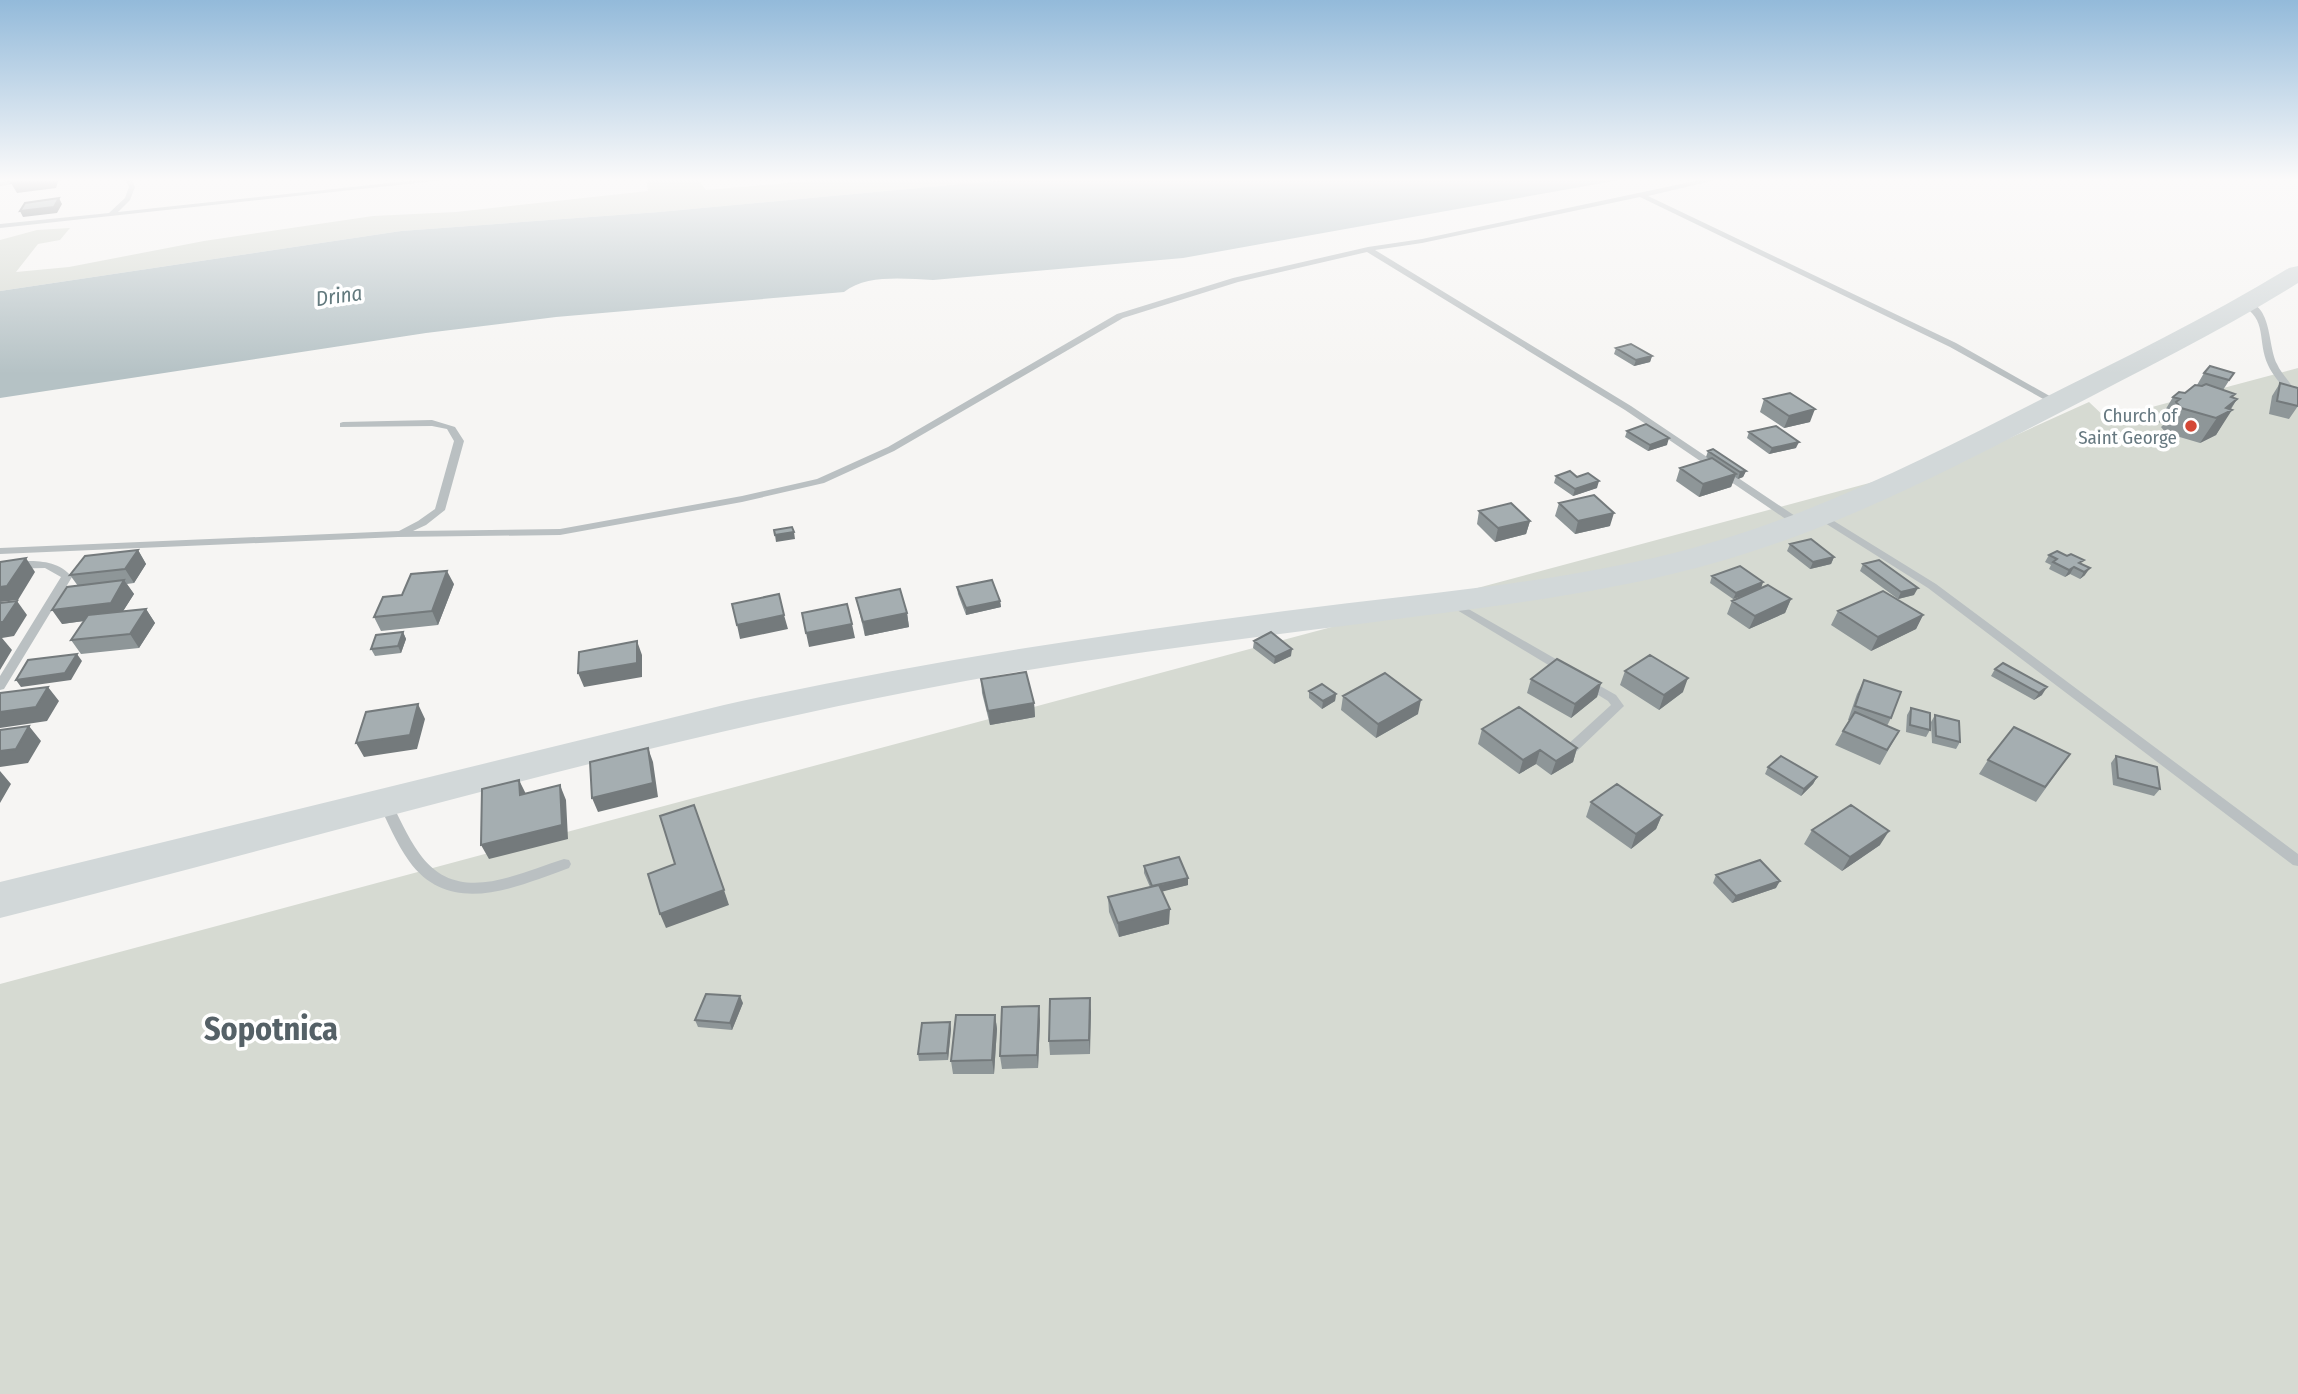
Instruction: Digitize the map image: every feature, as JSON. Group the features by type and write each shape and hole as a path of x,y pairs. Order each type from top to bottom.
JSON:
{"main road":[{"path":"0,900 608,745 918,678 1101,649 1567,586 1630,574 1727,549 1810,520 1966,450 2295,274"}],"street":[{"path":"0,551 398,534 559,532 742,499 820,481 891,449 1120,316 1236,280 1399,243"},
{"path":"1741,243 1953,345 2057,403"},
{"path":"1368,249 1810,520 1932,586 2298,861"},
{"path":"2244,303 2254,307 2260,314 2272,364 2298,400"},
{"path":"343,425 432,423 450,427 459,441 440,509 422,523 398,534"},
{"path":"0,566 52,566 61,569 67,577 0,685"},
{"path":"1451,601 1617,703 1616,710 1571,749"}],"lane":[{"path":"385,803 416,860 436,881 458,889 479,890 505,885 564,864"}],"shaded area":[{"path":"0,243 43,243 38,244 16,272 69,267 193,243 320,243 0,291"},
{"path":"2298,368 2298,1394 0,1394 0,984 1970,456 2089,402 2107,419"}],"water":[{"name":"Drina","path":"320,243 1267,243 1183,258 933,280 875,280 853,286 844,292 556,317 426,333 0,398 0,291"}],"building":[{"path":"1631,344 1652,356 1636,360 1616,348"},
{"path":"2210,366 2234,373 2229,380 2204,373"},
{"path":"2280,383 2298,388 2298,406 2277,401"},
{"path":"2206,384 2235,394 2231,397 2237,399 2226,408 2232,410 2216,418 2181,408 2176,402 2180,399 2173,397 2179,392 2185,393 2195,385"},
{"path":"1790,393 1815,409 1789,416 1764,399"},
{"path":"1646,424 1669,438 1650,445 1627,431"},
{"path":"1776,426 1799,442 1772,448 1749,432"},
{"path":"1713,449 1746,471 1740,472 1708,451"},
{"path":"1712,458 1736,474 1703,484 1680,468"},
{"path":"1570,471 1577,477 1588,473 1599,481 1575,489 1556,476"},
{"path":"1594,495 1614,513 1578,521 1559,503"},
{"path":"1511,503 1530,521 1498,528 1479,511"},
{"path":"792,527 794,532 775,535 774,530"},
{"path":"1811,539 1834,557 1813,562 1790,544"},
{"path":"138,550 125,569 70,575 85,556"},
{"path":"2057,551 2084,560 2079,563 2090,568 2084,572 2074,567 2069,570 2053,562 2057,559 2049,555"},
{"path":"26,558 7,586 0,587 0,562"},
{"path":"1879,560 1918,588 1901,592 1863,564"},
{"path":"1740,566 1763,582 1736,593 1712,576"},
{"path":"447,571 432,611 374,617 383,597 402,595 411,574"},
{"path":"124,580 111,603 52,610 67,587"},
{"path":"992,580 1000,601 966,608 957,587"},
{"path":"1768,585 1791,599 1755,616 1732,601"},
{"path":"900,589 907,613 863,622 856,598"},
{"path":"1883,591 1923,615 1878,637 1838,611"},
{"path":"779,594 784,615 737,625 732,604"},
{"path":"17,601 3,622 0,622 0,603"},
{"path":"847,604 852,624 806,633 802,613"},
{"path":"146,609 130,634 71,640 88,615"},
{"path":"403,632 398,646 371,649 376,635"},
{"path":"1271,632 1292,649 1275,657 1254,641"},
{"path":"637,641 637,663 578,673 579,652"},
{"path":"77,654 65,673 16,680 28,660"},
{"path":"1650,655 1688,678 1664,695 1625,671"},
{"path":"1557,659 1601,683 1575,704 1531,679"},
{"path":"2003,663 2047,687 2039,693 1995,669"},
{"path":"1026,672 1034,703 988,711 981,679"},
{"path":"1385,673 1421,700 1378,724 1343,696"},
{"path":"1864,680 1901,692 1891,718 1855,706"},
{"path":"1322,684 1336,694 1323,701 1309,691"},
{"path":"48,687 36,707 0,712 0,693"},
{"path":"418,704 410,735 356,743 366,712"},
{"path":"1519,707 1577,748 1556,761 1540,750 1523,760 1482,729"},
{"path":"1911,708 1930,713 1930,730 1910,725"},
{"path":"1855,712 1899,731 1887,750 1843,731"},
{"path":"1935,715 1959,721 1960,742 1936,736"},
{"path":"29,726 16,749 0,751 0,730"},
{"path":"2014,727 2070,754 2045,787 1988,760"},
{"path":"648,748 653,783 592,798 590,762"},
{"path":"1781,756 1817,777 1804,789 1768,767"},
{"path":"2116,756 2157,767 2160,789 2118,778"},
{"path":"519,780 520,795 560,785 562,825 481,845 482,789"},
{"path":"1617,784 1662,815 1636,834 1591,802"},
{"path":"694,805 724,890 660,914 648,874 675,864 660,816"},
{"path":"1851,805 1889,831 1850,857 1812,830"},
{"path":"1179,857 1188,878 1152,886 1144,866"},
{"path":"1760,860 1780,881 1736,896 1716,875"},
{"path":"1159,885 1170,909 1118,923 1108,897"},
{"path":"706,994 740,996 730,1023 695,1020"},
{"path":"1090,998 1089,1040 1049,1041 1050,999"},
{"path":"1039,1006 1037,1055 1000,1056 1002,1007"},
{"path":"956,1015 995,1015 992,1060 951,1061"},
{"path":"950,1022 947,1053 918,1054 922,1023"}],"place":[{"name":"Church of Saint George","path":"2191,426"}],"district":[{"name":"Sopotnica","path":"271,1029"}]}
